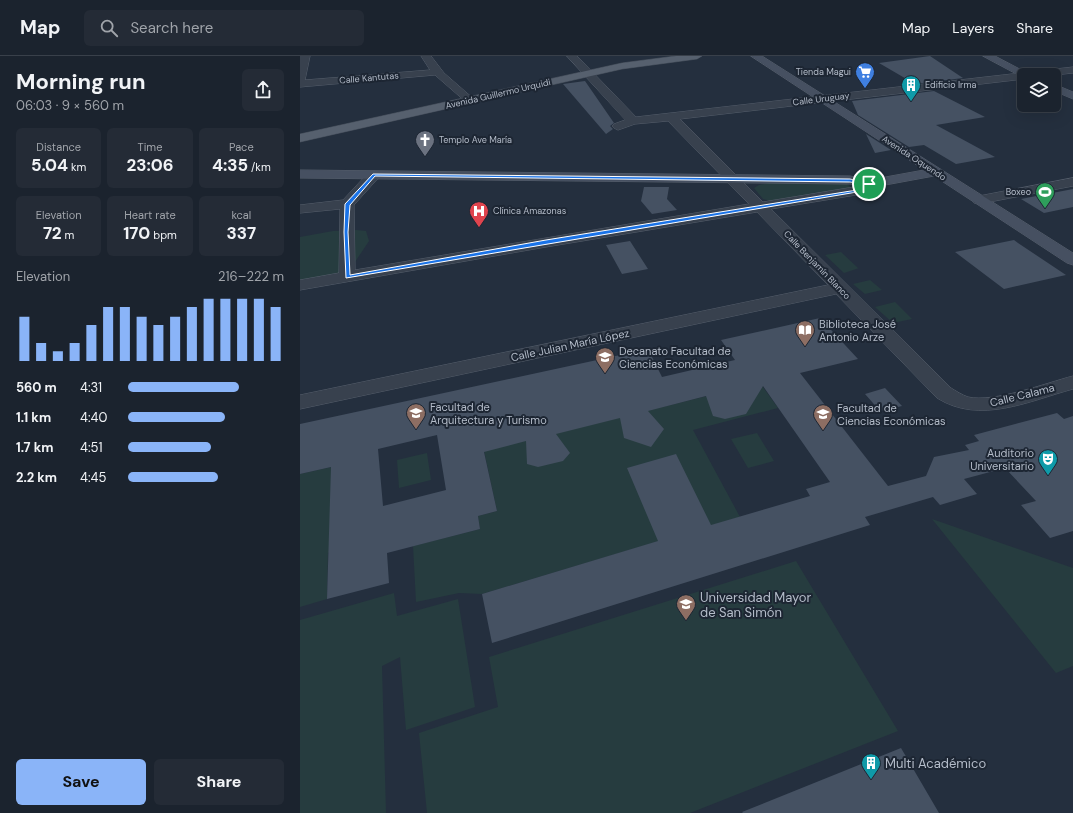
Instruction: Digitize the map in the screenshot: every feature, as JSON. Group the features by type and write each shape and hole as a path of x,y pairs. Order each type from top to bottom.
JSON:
{"main road":[{"name":"Avenida Guillermo Urquidi","path":"300,130 467,97 657,56"},
{"name":"Avenida Guillermo Urquidi","path":"586,71 697,56"},
{"name":"Avenida Oquendo","path":"756,56 1073,260"},
{"path":"988,56 1017,71"},
{"path":"1061,90 1073,96"},
{"name":"Avenida Guillermo Urquidi","path":"300,138 467,97"},
{"path":"300,174 850,180 869,184 937,172"}],"street":[{"path":"426,56 428,61 438,72 467,97"},
{"path":"572,56 633,122"},
{"path":"300,80 303,57"},
{"path":"1061,71 1073,70"},
{"name":"Calle Kantutas","path":"300,84 438,72"},
{"name":"Calle Uruguay","path":"618,126 633,122 671,117 1017,76"},
{"name":"Calle Benjamín Blanco","path":"671,117 944,393 956,400 970,404"},
{"path":"348,276 346,232 347,204 374,175"},
{"path":"979,200 1073,182"},
{"path":"300,285 546,242 857,191 869,184"},
{"path":"300,209 347,204"},
{"name":"Calle Julian María López","path":"300,402 840,288"},
{"name":"Calle Calama","path":"970,404 995,403 1073,382"}],"green space":[{"path":"769,183 847,184 852,188 770,201 763,199 754,188 759,185"},
{"path":"333,231 366,231 369,241 355,262 343,274 300,282 300,237"},
{"path":"841,252 859,268 844,273 825,255"},
{"path":"870,280 882,290 865,294 853,284"},
{"path":"895,302 912,319 893,323 875,307"},
{"path":"760,383 778,408 693,430 740,517 482,594 459,593 416,602 413,546 480,529 478,516 497,511 484,451"},
{"path":"757,433 774,461 748,468 731,439"},
{"path":"427,453 431,480 399,488 397,460"},
{"path":"331,467 386,539 328,553 327,599 300,607 300,474"},
{"path":"932,519 1073,568 1073,666 1056,673"},
{"path":"796,561 898,731 690,813 427,813 419,733 498,707 489,657"},
{"path":"394,593 397,616 458,599 475,707 406,730 400,657 382,666 386,813 300,813 300,620"}],"building":[{"path":"930,56 963,78 915,84 879,63"},
{"path":"585,81 614,123 610,126 613,129 606,134 563,84"},
{"path":"934,91 985,117 936,125 995,157 956,164 924,145 909,147 858,115 852,101"},
{"path":"866,134 891,150 875,153"},
{"path":"644,187 669,187 667,199 677,210 652,214 641,201"},
{"path":"1073,189 1073,207 1044,213 1021,199"},
{"path":"1014,240 1066,275 1004,289 955,252"},
{"path":"630,241 648,269 622,274 606,245"},
{"path":"820,318 858,359 800,373 888,486 926,476 934,457 969,450 965,445 979,441 974,435 1057,413 1064,419 1073,416 1073,531 1050,538 1021,505 1036,501 1005,468 964,479 977,494 940,505 933,497 865,517 870,525 492,643 482,594 658,541 627,468 676,454 711,525 810,496 806,489 830,482 763,386 746,414 725,419 713,416 706,396 648,411 664,429 651,447 624,438 620,418 556,434 570,453 563,461 538,467 527,464 526,441 484,452 497,511 478,516 480,529 387,553 389,583 327,599 331,467 300,474 300,424 648,349 662,377 735,360 721,340","holes":["437,435 446,490 383,506 378,449"]},
{"path":"885,388 902,406 880,411 865,394"},
{"name":"Multi Académico","path":"901,748 939,813 742,812"}],"place":[{"name":"Tienda Magui","path":"865,89"},
{"name":"Edificio Irma","path":"911,102"},
{"name":"Templo Ave María","path":"425,157"},
{"name":"Boxeo","path":"1045,209"},
{"name":"Clínica Amazonas","path":"479,228"},
{"name":"Biblioteca José Antonio Arze","path":"805,347"},
{"name":"Decanato Facultad de Ciencias Económicas","path":"605,374"},
{"name":"Facultad de Arquitectura y Turismo","path":"416,430"},
{"name":"Facultad de Ciencias Económicas","path":"823,431"},
{"name":"Auditorio Universitario","path":"1048,476"},
{"name":"Universidad Mayor de San Simón","path":"686,621"},
{"name":"Multi Académico","path":"871,780"}],"route":[{"path":"374,175 850,180 869,184 857,191 348,276 346,232 347,204 374,175"}]}
